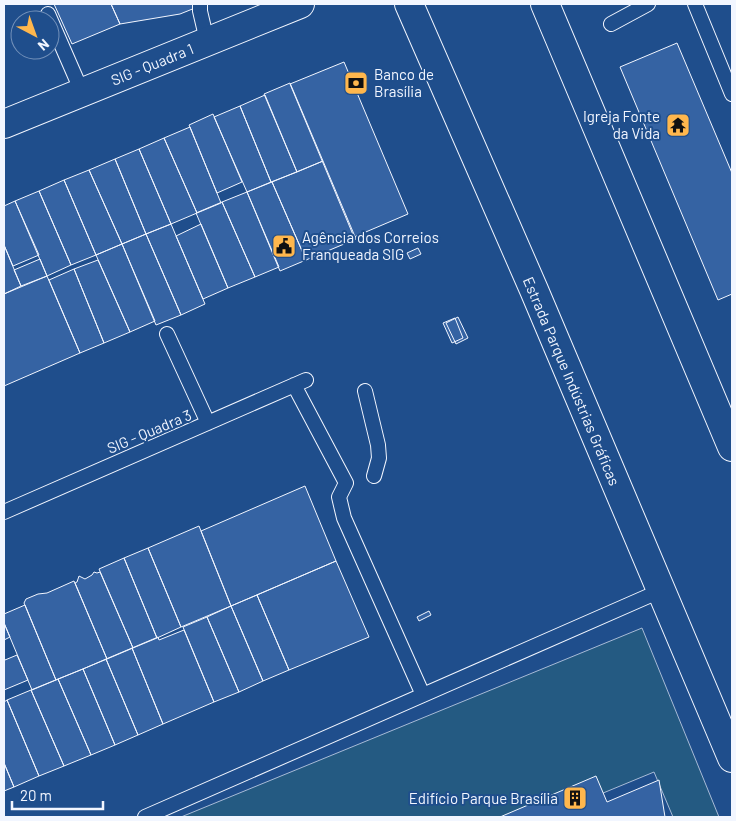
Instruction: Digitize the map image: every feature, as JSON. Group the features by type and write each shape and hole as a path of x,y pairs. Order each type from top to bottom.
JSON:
{"main road":[{"name":"SIG - Quadra 1","path":"4,124 300,4"},
{"name":"Estrada Parque Indústrias Gráficas","path":"409,4 534,290 732,758"},
{"path":"545,4 732,447"}],"lane":[{"path":"200,4 207,41"},
{"path":"611,24 648,4"},
{"path":"695,4 732,94"},
{"path":"60,42 82,92"},
{"path":"168,334 208,423"},
{"name":"SIG - Quadra 3","path":"4,512 300,382 346,483 339,497 344,518 423,695"},
{"path":"365,391 378,445 379,458 374,476"},
{"path":"145,817 660,591"}],"shaded area":[{"path":"642,628 719,817 673,817 654,772 545,817 181,817"}],"building":[{"path":"54,4 111,4 120,24 72,44 60,17 60,10 57,10"},
{"path":"111,4 205,4 180,14 120,24"},
{"name":"Igreja Fonte da Vida","path":"677,43 732,173 732,294 718,300 620,67"},
{"path":"344,62 408,214 354,237 290,84"},
{"path":"290,83 323,161 297,172 264,94"},
{"path":"265,95 297,172 271,182 240,106"},
{"path":"240,106 271,182 247,192 214,117"},
{"path":"213,114 242,182 217,193 189,125"},
{"path":"190,127 221,203 197,213 164,138"},
{"path":"164,138 197,213 171,224 139,149"},
{"path":"139,149 171,224 146,234 115,159"},
{"path":"115,159 146,234 122,244 89,170"},
{"path":"323,161 356,239 306,260 272,182"},
{"path":"89,170 122,244 96,255 64,180"},
{"path":"64,180 96,255 71,265 39,191"},
{"path":"272,182 306,260 280,271 247,192"},
{"path":"39,191 71,265 47,276 15,201"},
{"path":"247,192 279,267 255,277 222,202"},
{"path":"15,201 39,255 13,266 4,245 4,206"},
{"path":"222,202 255,277 228,288 196,213"},
{"path":"171,224 205,304 181,315 146,234"},
{"path":"201,224 228,288 203,299 176,236"},
{"path":"146,234 181,315 156,325 122,244"},
{"path":"122,244 155,321 130,332 96,255"},
{"path":"4,245 21,286 4,294"},
{"path":"418,248 421,254 410,259 407,253"},
{"path":"40,259 47,276 21,286 14,270"},
{"path":"98,260 130,332 104,343 74,269"},
{"path":"74,269 104,343 80,353 49,280"},
{"path":"47,276 80,353 4,386 4,294"},
{"path":"458,317 468,338 456,344 446,323"},
{"path":"455,318 463,338 452,343 443,323"},
{"path":"305,486 336,561 231,606 201,531"},
{"path":"199,526 231,606 181,627 148,548"},
{"path":"148,548 181,627 157,638 124,558"},
{"path":"124,558 157,638 133,648 99,569"},
{"path":"336,561 369,637 289,670 257,595"},
{"path":"94,572 100,572 133,648 107,659 75,583 79,576 85,579"},
{"path":"74,581 107,659 56,680 24,603 26,599 38,594 47,593"},
{"path":"257,595 289,670 263,681 231,606"},
{"path":"25,605 56,680 32,690 4,623 4,614"},
{"path":"231,606 263,681 239,692 207,617"},
{"path":"429,611 431,615 419,621 417,617"},
{"path":"207,617 239,692 214,702 183,627"},
{"path":"4,623 10,637 4,640"},
{"path":"184,630 214,702 163,724 132,648 158,637 159,640"},
{"path":"132,648 163,724 138,735 106,659"},
{"path":"17,655 28,680 4,690 4,657 5,660"},
{"path":"106,659 138,735 115,745 83,669"},
{"path":"83,669 115,745 91,755 58,679"},
{"path":"58,679 91,755 64,766 31,690"},
{"path":"31,690 64,766 39,776 7,700"},
{"path":"7,700 39,776 14,787 4,763 4,702"},
{"path":"4,763 14,787 4,791"},
{"name":"Edifício Parque Brasília","path":"596,776 607,802 659,780 665,817 500,817"}],"place":[{"name":"Banco de Brasília","path":"356,83"},
{"name":"Igreja Fonte da Vida","path":"678,125"},
{"name":"Agência dos Correios Franqueada SIG","path":"284,246"},
{"name":"Edifício Parque Brasília","path":"575,798"}]}
